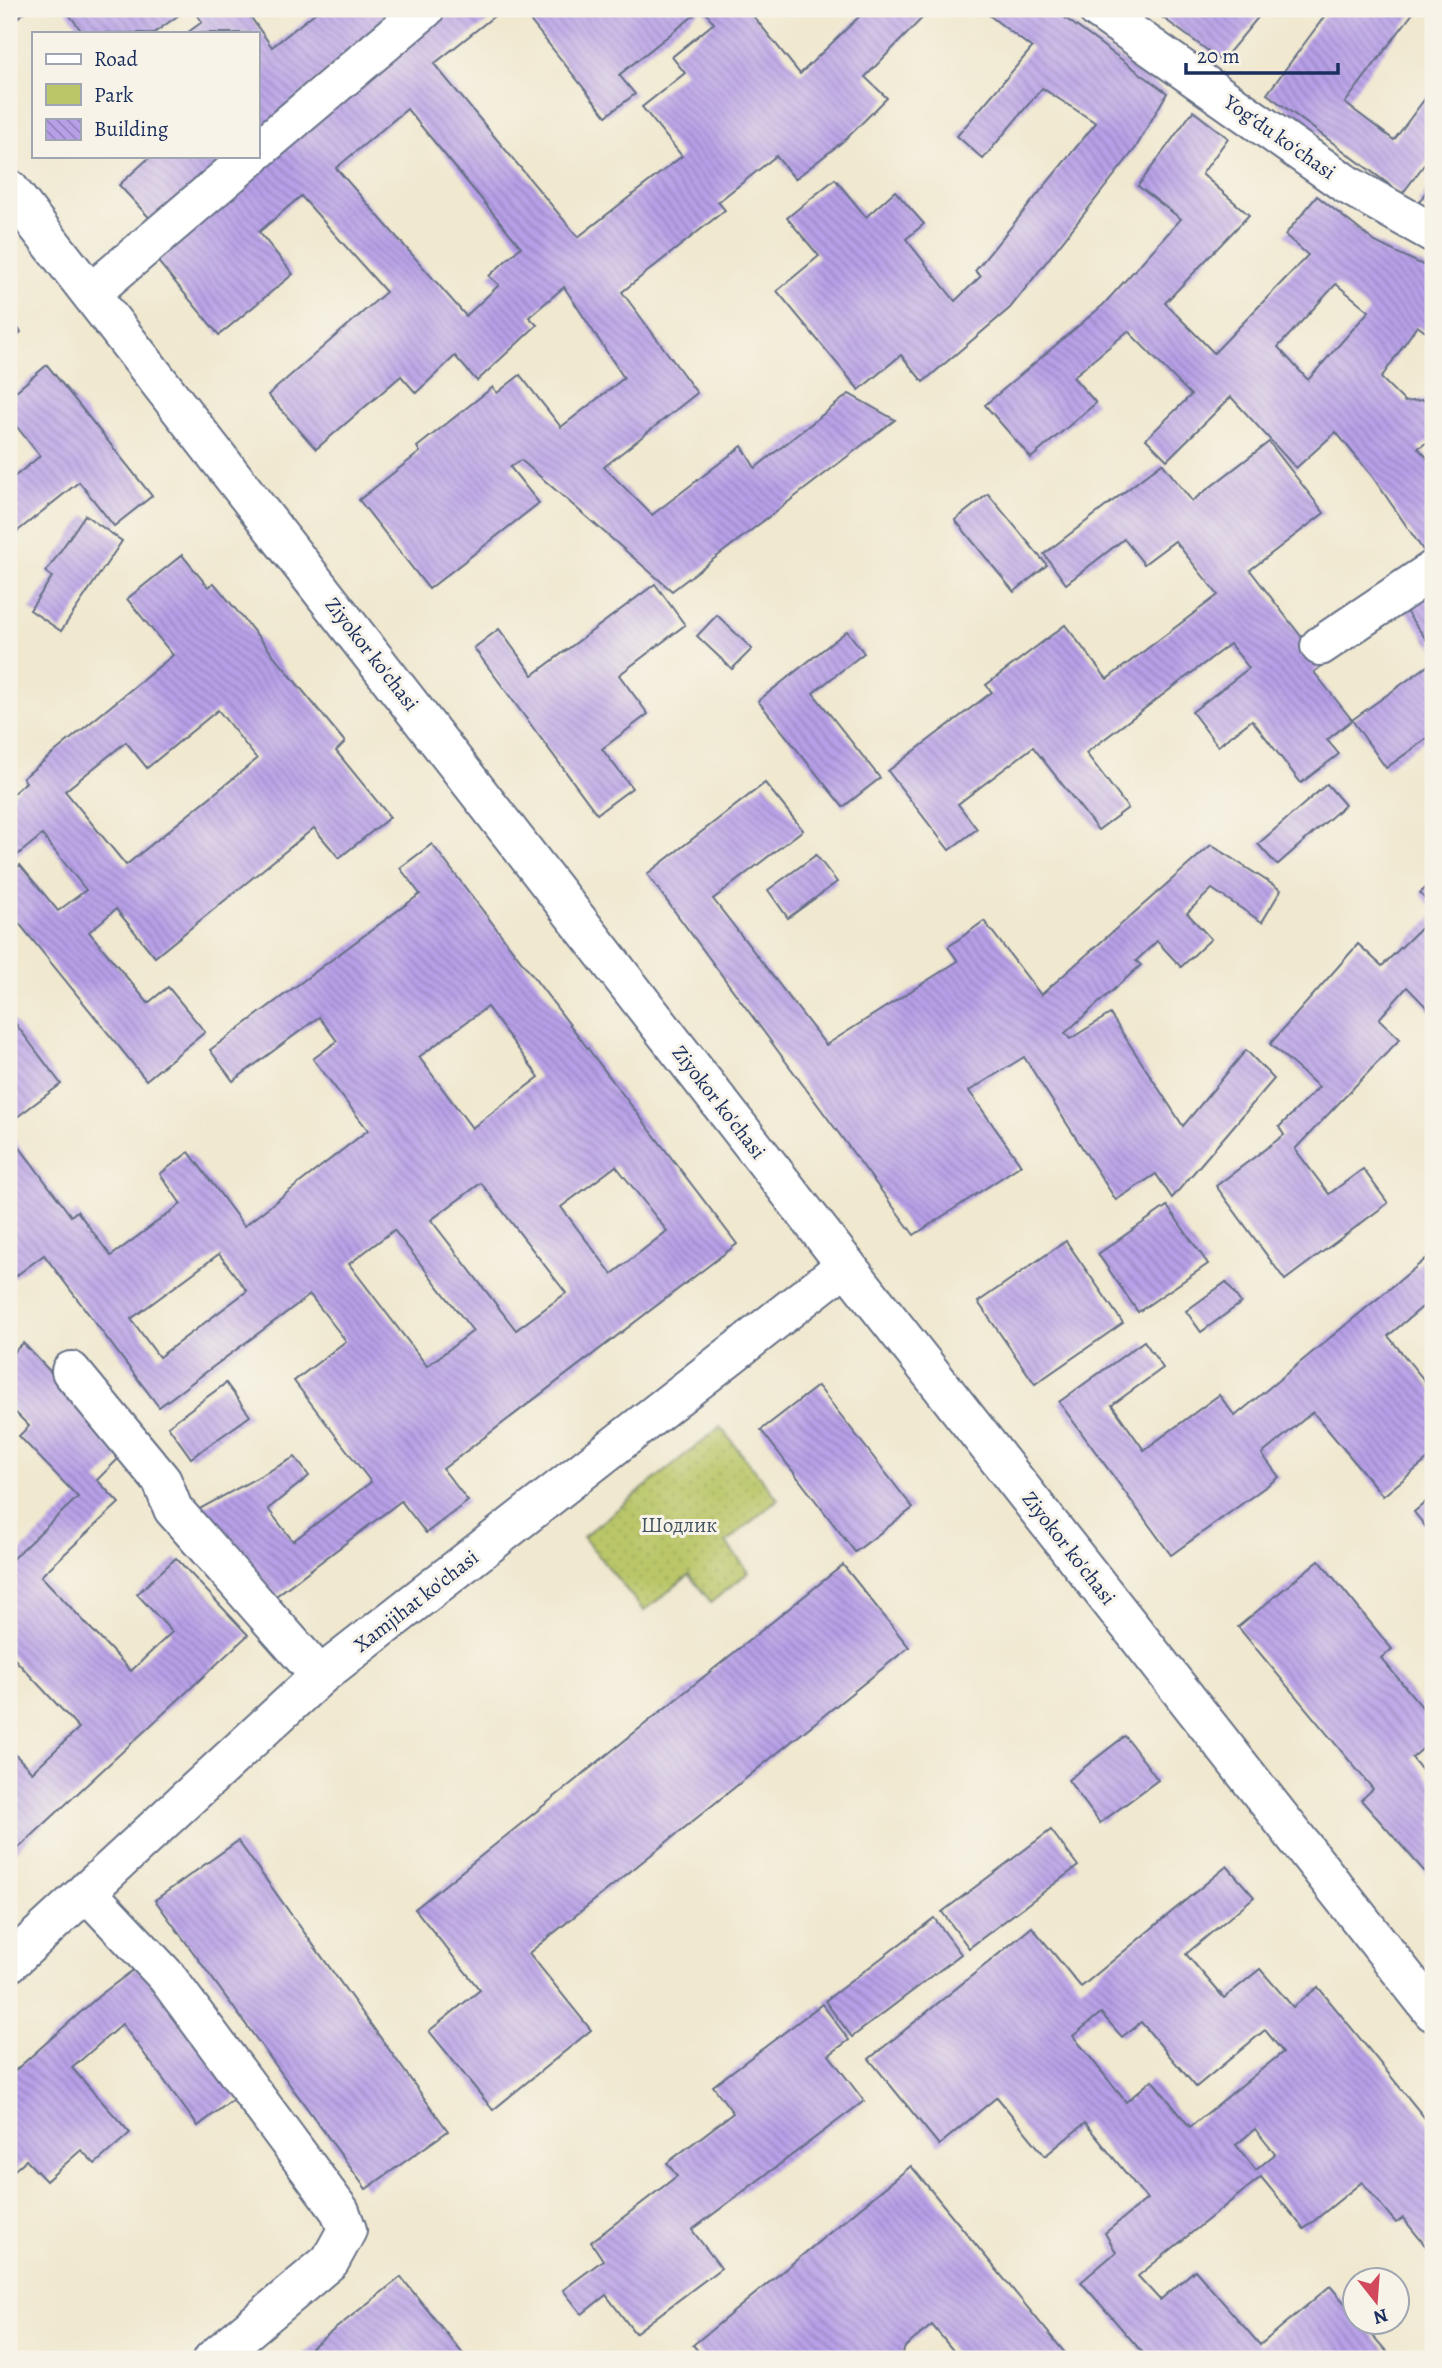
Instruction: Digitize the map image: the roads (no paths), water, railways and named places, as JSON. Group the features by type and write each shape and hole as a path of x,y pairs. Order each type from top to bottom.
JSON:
{"street":[{"path":"259,149 425,9"},
{"name":"Yogʻdu koʻchasi","path":"1097,9 1346,184 1433,233"},
{"path":"91,293 250,158"},
{"name":"Ziyokor ko'chasi","path":"9,189 846,1265 1433,2012"},
{"path":"1320,646 1433,570"},
{"name":"Xamjihat ko'chasi","path":"9,1963 320,1676 846,1265"},
{"path":"71,1371 162,1481 173,1509 320,1676"},
{"path":"86,1891 166,1976 340,2211 347,2230 330,2261 213,2359"}],"park label":[{"name":"Шодлик","path":"679,1525"}]}
